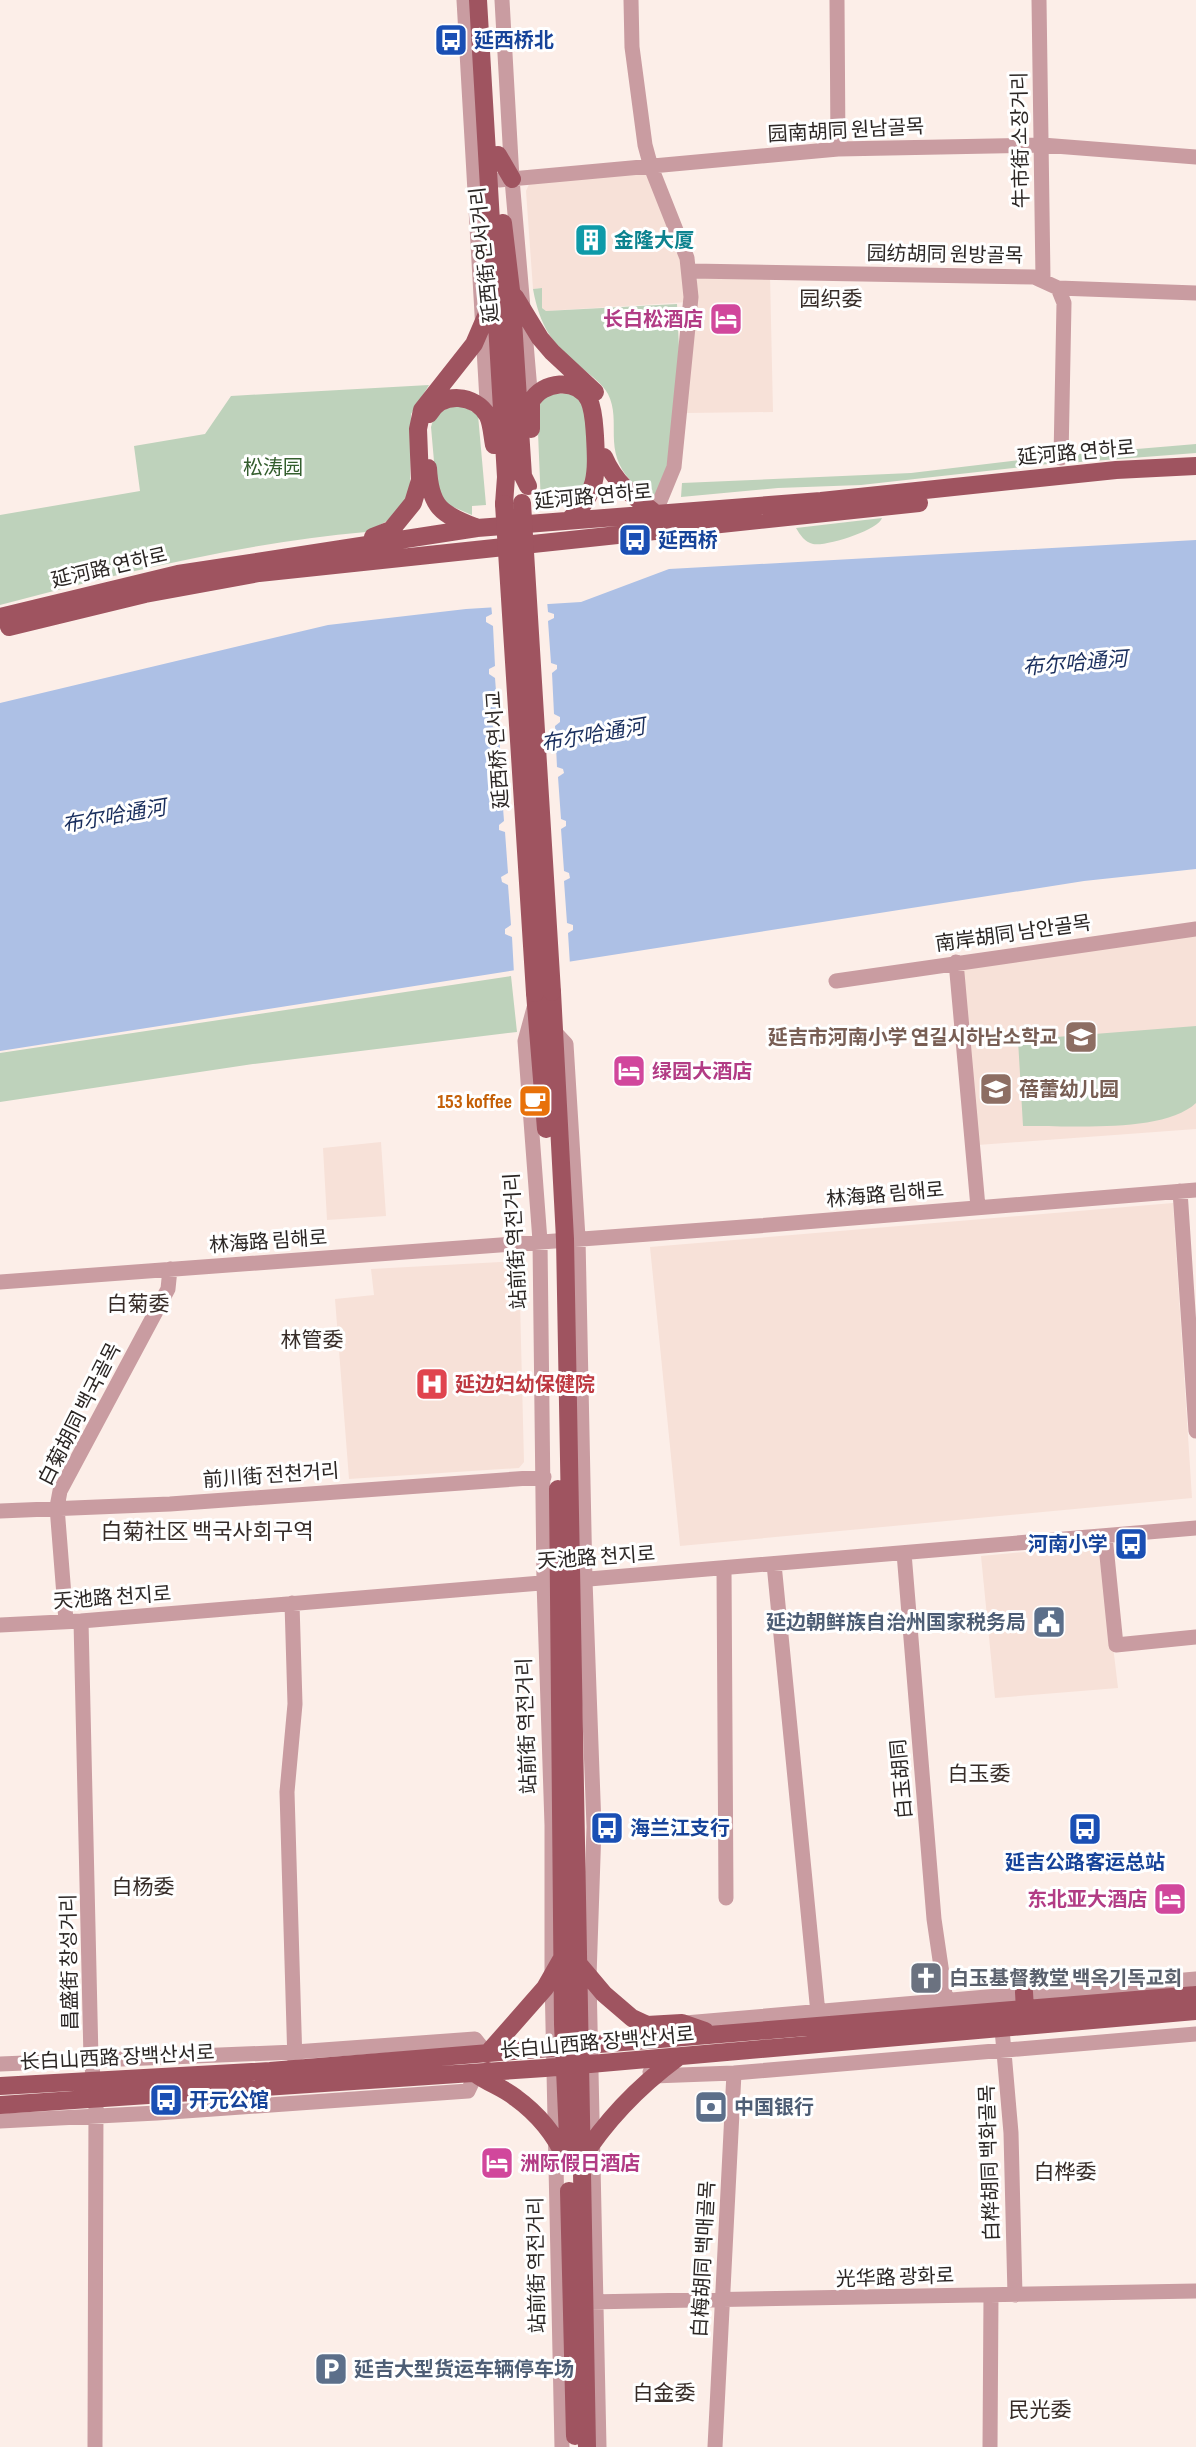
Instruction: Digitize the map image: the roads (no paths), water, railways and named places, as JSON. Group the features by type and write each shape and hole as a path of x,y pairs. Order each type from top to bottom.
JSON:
{"main road":[{"name":"延西街 연서거리","path":"478,0 503,290 523,476 514,497"},
{"name":"延西街 연서거리","path":"490,0 498,154 506,179 503,290 506,477 514,497"},
{"path":"355,544 391,530 413,503 420,480 418,429 422,410 464,358 503,290 552,352 598,395 602,410 604,457 600,492 575,519"},
{"path":"441,552 445,533 430,487 428,468 427,422 432,408 438,402 455,397 475,404 488,418 498,477 514,497 532,477 531,402 543,389 564,384 585,394 593,412 596,465 594,482 585,503 561,542"},
{"path":"604,457 614,477 625,490 655,513"},
{"name":"延河路 연하로","path":"0,617 178,574 355,544 477,528 821,501 1116,470 1196,466"},
{"name":"延河路 연하로","path":"0,630 117,600 205,582 441,552 561,542 1000,494 1196,477"},
{"name":"延西桥 연서교","path":"514,497 540,997"},
{"path":"436,506 453,518 477,528"},
{"name":"站前街 역전거리","path":"540,997 553,1030 559,1240 573,2066 575,2447"},
{"name":"站前街 역전거리","path":"540,997 559,1240"},
{"path":"487,2054 570,1958 604,1994 632,2018 647,2025 682,2023 713,2034"},
{"name":"长白山西路 장백산서로","path":"0,2086 95,2080 295,2061 487,2054 713,2034 1024,2001 1196,1995"},
{"name":"长白山西路 장백산서로","path":"0,2105 96,2108 472,2082 573,2066 1196,2012"},
{"path":"574,2164 607,2121 653,2076 677,2058"},
{"path":"472,2082 515,2097 557,2140 594,2194"},
{"name":"站前街 역전거리","path":"574,2164 591,2302 587,2447"}],"street":[{"name":"延西街 연서거리","path":"464,0 488,418"},
{"name":"延西街 연서거리","path":"502,0 506,179 525,316 531,402"},
{"path":"631,0 634,73 651,167 691,271 690,308 674,468 655,513"},
{"path":"837,0 838,149"},
{"name":"牛市街 소장거리","path":"1038,0 1043,279"},
{"name":"园南胡同 원남골목","path":"506,179 838,149 1042,145 1196,157"},
{"name":"园纺胡同 원방골목","path":"691,271 943,274 1043,279 1058,288 1196,293"},
{"path":"1058,288 1064,303 1061,458"},
{"name":"南岸胡同 남안골목","path":"836,981 1196,929"},
{"path":"956,962 978,1207"},
{"path":"1188,1191 1196,1431"},
{"name":"林海路 림해로","path":"0,1282 1188,1191"},
{"name":"站前街 역전거리","path":"559,1240 544,1477 565,1581 594,1827 589,1977 572,2046"},
{"name":"白菊胡同 백국골목","path":"74,1621 57,1508 63,1484 168,1289 170,1269"},
{"name":"前川街 전천거리","path":"0,1511 170,1504 544,1477"},
{"name":"天池路 천지로","path":"0,1625 74,1621 1196,1528"},
{"path":"1105,1536 1116,1645 1196,1637"},
{"name":"白玉胡同","path":"904,1553 934,1919 946,2001"},
{"path":"774,1564 818,2013"},
{"path":"724,1568 726,1898"},
{"name":"站前街 역전거리","path":"565,1581 552,1825 552,1978 572,2046"},
{"path":"292,1603 295,1704 287,1792 295,2061"},
{"name":"昌盛街 창성거리","path":"74,1621 91,2059 95,2080 96,2108 94,2447"},
{"path":"682,2023 946,2001 1024,2001 1196,1979"},
{"name":"白桦胡同 백화골목","path":"1002,2029 1011,2133 1015,2295"},
{"path":"638,2061 653,2076 734,2073 1196,2034"},
{"name":"长白山西路 장백산서로","path":"0,2064 91,2059 295,2061"},
{"name":"站前街 역전거리","path":"562,2447 557,2140 573,2066"},
{"name":"站前街 역전거리","path":"573,2066 593,2141 591,2302 598,2447"},
{"name":"白梅胡同 백매골목","path":"716,2447 721,2299 734,2073"},
{"name":"长白山西路 장백산서로","path":"0,2121 96,2108"},
{"name":"光华路 광화로","path":"591,2302 806,2300 1196,2291"},
{"path":"990,2447 991,2295"}],"water":[{"name":"布尔哈通河","path":"1196,540 1196,869 1084,881 0,1051 0,703 328,625 466,609 581,602 669,569"}],"place":[{"name":"延西桥北","path":"451,40"},
{"name":"金隆大厦","path":"591,240"},
{"name":"长白松酒店","path":"726,319"},
{"name":"延西桥","path":"635,540"},
{"name":"延吉市河南小学 연길시하남소학교","path":"1081,1037"},
{"name":"绿园大酒店","path":"629,1071"},
{"name":"蓓蕾幼儿园","path":"996,1089"},
{"name":"153 koffee","path":"535,1101"},
{"name":"延边妇幼保健院","path":"432,1384"},
{"name":"河南小学","path":"1131,1544"},
{"name":"延边朝鲜族自治州国家税务局","path":"1049,1622"},
{"name":"海兰江支行","path":"607,1828"},
{"name":"延吉公路客运总站","path":"1085,1829"},
{"name":"东北亚大酒店","path":"1170,1899"},
{"name":"白玉基督教堂 백옥기독교회","path":"926,1978"},
{"name":"开元公馆","path":"166,2100"},
{"name":"中国银行","path":"711,2107"},
{"name":"洲际假日酒店","path":"497,2163"},
{"name":"延吉大型货运车辆停车场","path":"331,2369"}],"district":[{"name":"园织委","path":"831,299"},
{"name":"白菊委","path":"138,1304"},
{"name":"林管委","path":"312,1340"},
{"name":"白菊社区 백국사회구역","path":"207,1531"},
{"name":"白玉委","path":"979,1774"},
{"name":"白杨委","path":"143,1887"},
{"name":"白桦委","path":"1065,2172"},
{"name":"白金委","path":"664,2393"},
{"name":"民光委","path":"1040,2410"}],"park label":[{"name":"松涛园","path":"273,467"}]}
